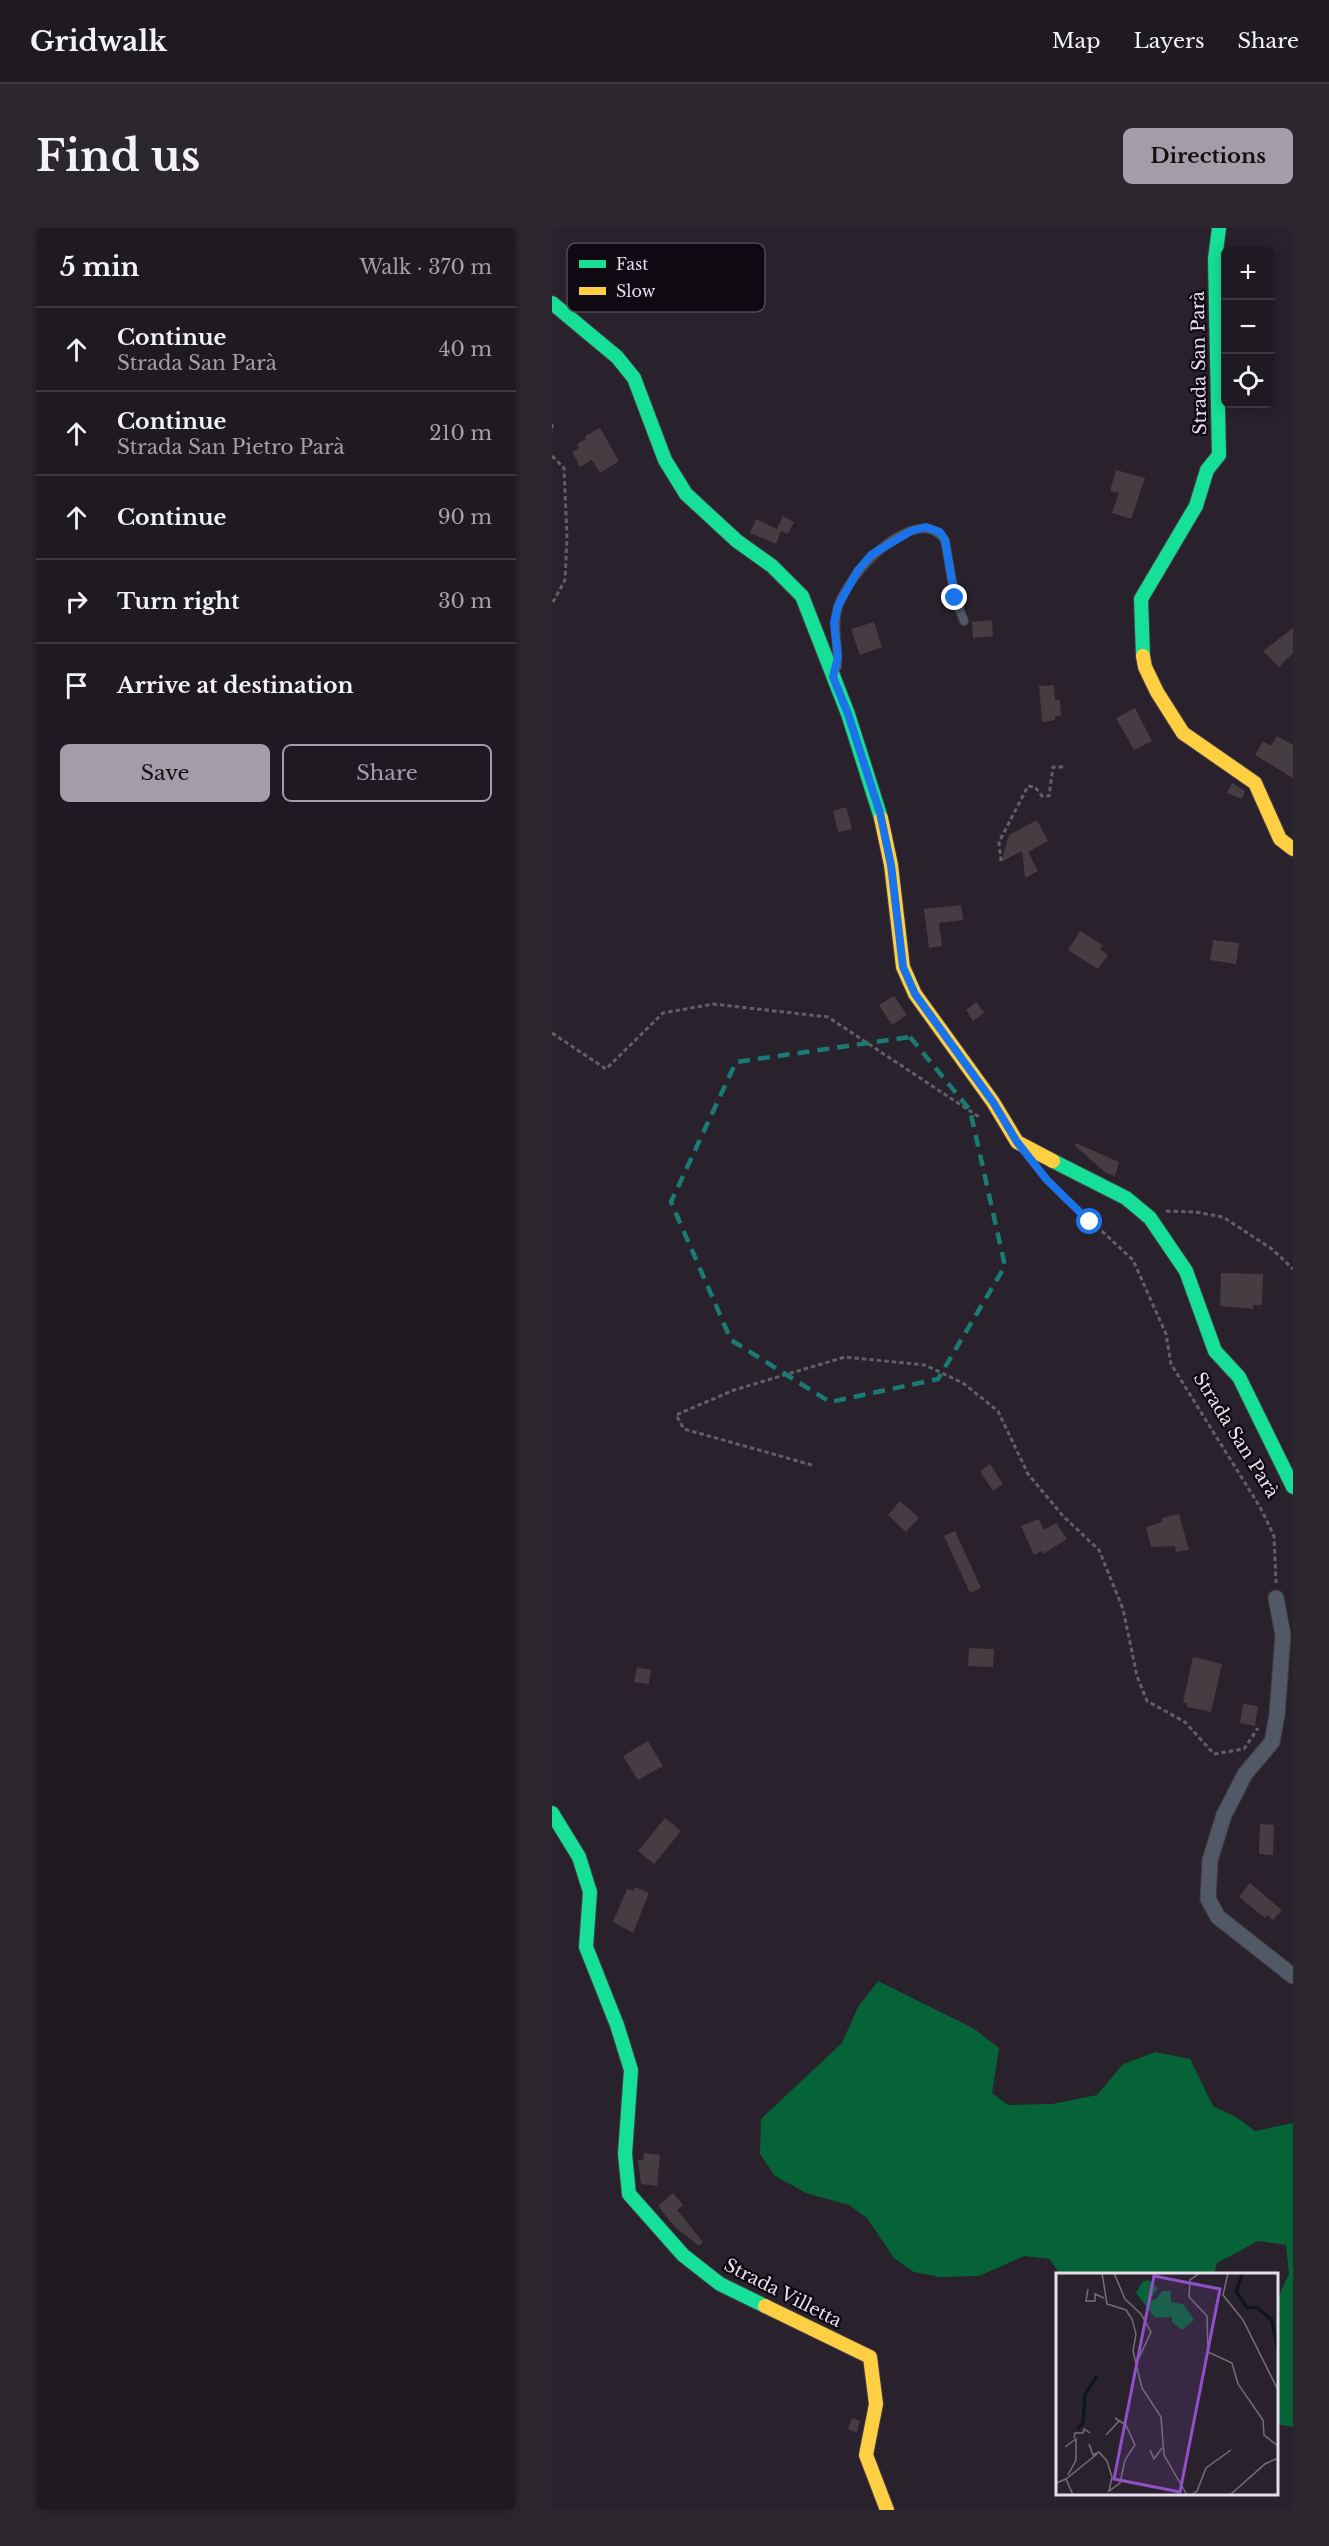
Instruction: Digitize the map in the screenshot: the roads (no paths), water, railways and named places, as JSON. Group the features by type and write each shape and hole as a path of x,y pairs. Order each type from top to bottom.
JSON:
{"street":[{"name":"Strada San Parà","path":"1219,228 1215,259 1219,455 1207,470 1196,506 1141,600 1141,638 1145,667 1157,693 1183,734 1255,783 1280,839 1293,849"},
{"path":"552,303 585,327 617,357 634,378 645,400 665,460 686,494 737,541 772,566 802,596 848,714 880,813 891,865 903,967 915,994 993,1102 1017,1142 1126,1198 1150,1218 1166,1245 1186,1271 1215,1351 1239,1377 1293,1487"},
{"path":"1276,1598 1283,1635 1277,1715 1272,1742 1245,1774 1224,1815 1210,1860 1208,1899 1218,1917 1293,1976"},
{"name":"Strada Villetta","path":"552,1813 579,1857 590,1892 586,1947 617,2025 631,2070 625,2154 629,2194 683,2255 720,2284 870,2357 876,2404 866,2455 887,2510"}],"lane":[{"path":"833,677 838,657 834,623 838,606 847,586 871,555 911,531 926,527 940,532 945,540 955,598 964,621"}]}
